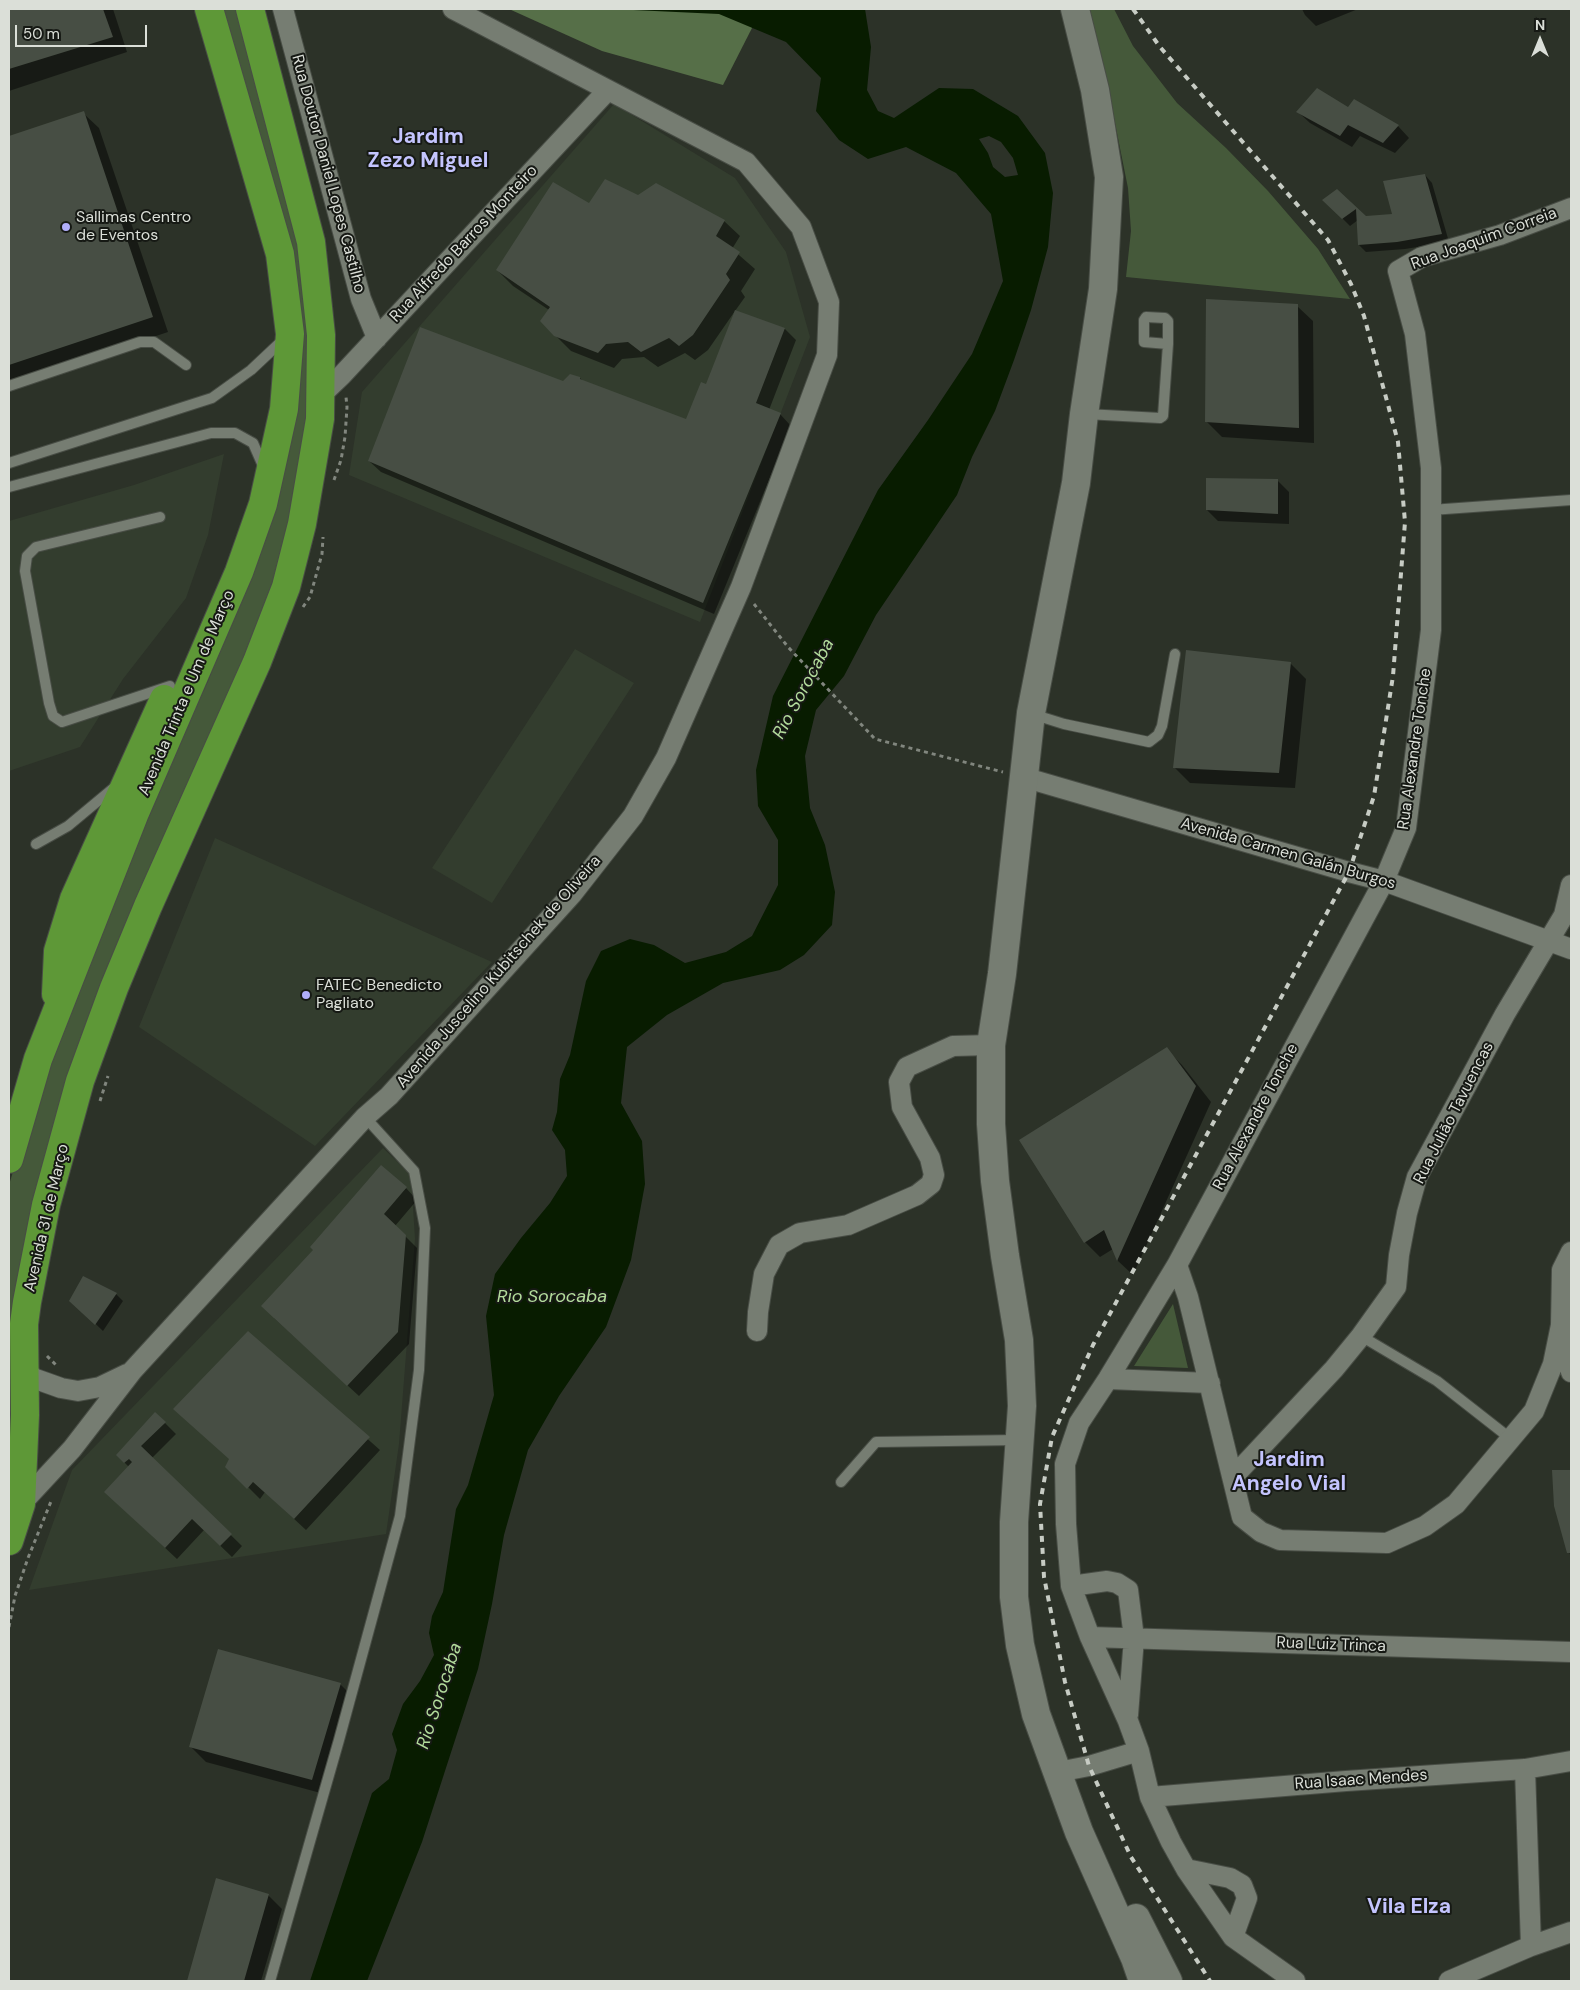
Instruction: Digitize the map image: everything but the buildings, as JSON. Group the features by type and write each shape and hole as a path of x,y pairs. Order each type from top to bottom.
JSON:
{"highway":[{"name":"Avenida Trinta e Um de Março","path":"56,1013 134,815 239,572 263,504 284,409 290,334 280,254 209,9"},
{"path":"250,9 311,242 321,335 320,396"},
{"name":"Avenida 31 de Março","path":"9,1541 15,1506 24,1415 25,1317 49,1196 80,1081 114,988 148,906 257,662 286,587 302,524 320,419 320,396"},
{"path":"9,1159 34,1072 56,1013 58,951 74,899 170,686 263,504"},
{"path":"9,1342 24,1366"}],"main road":[{"path":"1075,9 1095,90 1109,177 1103,289 1084,414 1076,483 1031,713 1002,974 991,1044 991,1124 995,1181 1019,1340 1022,1406 1014,1522 1014,1597 1020,1645 1036,1714 1079,1832 1135,1958 1143,1981"},
{"path":"9,1116 34,1072"},
{"path":"1061,1780 1101,1846 1168,1981"}],"street":[{"name":"Rua Doutor Daniel Lopes Castilho","path":"283,9 361,299 377,338"},
{"name":"Avenida Juscelino Kubitschek de Oliveira","path":"15,1506 72,1449 133,1370 365,1117 389,1096 572,894 633,816 666,758 741,587 827,355 829,302 801,227 746,162 453,9"},
{"name":"Rua Alfredo Barros Monteiro","path":"320,396 377,338 607,91"},
{"name":"Rua Joaquim Correia","path":"1398,271 1422,257 1500,235 1571,208"},
{"name":"Rua Alexandre Tonche","path":"1295,1981 1233,1937 1186,1869 1150,1797 1139,1751 1128,1721 1090,1637 1071,1586 1066,1524 1065,1464 1079,1422 1108,1379 1177,1265 1342,955 1384,881 1406,828 1431,630 1431,468 1415,334 1398,271"},
{"name":"Avenida Carmen Galán Burgos","path":"1023,777 1384,881 1571,949"},
{"name":"Rua Julião Tavuencas","path":"1233,1477 1334,1369 1361,1336 1396,1287 1399,1254 1407,1213 1417,1177 1505,1014 1564,915 1571,885"},
{"path":"757,1331 764,1274 779,1245 800,1233 848,1225 917,1195 931,1184 934,1175 930,1158 902,1107 899,1082 906,1067 953,1046 991,1044"},
{"path":"1571,1252 1562,1270 1561,1325 1571,1372"},
{"path":"1177,1265 1188,1297 1242,1516 1261,1532 1280,1540 1388,1543 1425,1526 1456,1504 1534,1411 1553,1364 1561,1325"},
{"name":"Avenida Juscelino Kubitschek de Oliveira","path":"24,1366 33,1378 60,1388 78,1390 112,1383 133,1370"},
{"path":"1108,1379 1210,1383"},
{"path":"1071,1586 1107,1581 1117,1583 1128,1590 1134,1638 1128,1721"},
{"name":"Rua Luiz Trinca","path":"1090,1637 1571,1652"},
{"path":"1061,1780 1089,1766 1139,1751"},
{"name":"Rua Isaac Mendes","path":"1150,1797 1336,1781 1525,1768 1571,1761"},
{"path":"1525,1768 1531,1946"},
{"path":"1186,1869 1230,1878 1242,1885 1247,1898 1233,1937"},
{"path":"1449,1981 1531,1946 1571,1932"}],"lane":[{"path":"9,463 212,398 251,370 290,334"},
{"path":"9,386 140,342 154,342 186,365"},
{"path":"1084,414 1160,418 1163,416 1168,344"},
{"path":"9,487 210,433 235,433 253,443 268,477"},
{"path":"1431,510 1571,500"},
{"path":"160,517 36,547 27,556 25,571 49,703 54,716 62,722 170,686"},
{"path":"1031,713 1064,724 1149,742 1158,735 1162,726 1176,654"},
{"path":"36,844 68,826 130,774"},
{"path":"270,1981 339,1740 400,1516 418,1370 425,1228 414,1172 365,1117"},
{"path":"1361,1336 1436,1381 1511,1439"},
{"path":"841,1482 876,1442 1020,1440"}],"path":[{"path":"741,587 788,647 875,739 1023,777"}],"shaded area":[{"path":"221,9 241,9 301,240 310,305 306,456 276,585 139,898 15,1332 9,1328 9,1185 39,1085 168,765 208,681 240,600 296,390"},
{"path":"509,9 748,9 752,28 723,85 602,51"},
{"path":"1082,9 1114,9 1133,46 1177,103 1226,148 1268,191 1318,249 1350,299 1126,277 1131,231 1128,188 1113,113"},
{"path":"614,104 735,178 786,252 810,337 700,622 349,475 362,392"},
{"path":"224,454 208,535 186,598 123,679 80,747 9,771 9,521 134,485"},
{"path":"575,649 634,683 492,903 432,868"},
{"name":"FATEC Benedicto Pagliato","path":"215,838 492,962 315,1146 139,1027"},
{"path":"383,1148 411,1175 415,1239 399,1444 386,1534 29,1590 72,1470"},
{"path":"1173,1304 1188,1368 1134,1366"},
{"path":"9,1374 13,1419 9,1479"}],"water":[{"name":"Rio Sorocaba","path":"612,9 865,9 871,47 867,90 878,111 894,118 939,88 973,89 1018,116 1045,153 1053,193 1048,247 1031,310 1014,360 995,411 972,457 957,495 876,615 844,676 816,710 805,756 810,808 825,845 835,892 832,925 804,955 780,970 723,983 667,1015 627,1047 621,1103 642,1141 645,1184 631,1260 606,1327 559,1396 528,1450 504,1535 478,1669 422,1842 367,1981 310,1981 372,1793 389,1779 397,1750 392,1734 403,1704 420,1681 434,1655 429,1633 432,1616 443,1592 456,1509 468,1485 494,1395 486,1316 495,1274 550,1203 567,1176 565,1150 552,1130 557,1112 560,1079 570,1055 586,981 601,951 630,939 654,945 685,963 726,952 752,936 778,885 778,840 758,806 756,770 773,696 878,490 972,354 1003,281 991,214 956,173 906,147 868,159 839,140 816,111 821,78 786,42 719,14","holes":["989,136 1001,142 1013,158 1018,175 1005,177 993,167 988,153 979,139"]}],"railway":[{"path":"1133,9 1160,47 1328,240 1351,284 1364,316 1398,442 1405,522 1393,676 1374,796 1349,872 1093,1345 1052,1437 1040,1504 1044,1577 1065,1682 1089,1766 1131,1857 1210,1981"}],"place":[{"name":"Sallimas Centro de Eventos","path":"66,227"},
{"name":"FATEC Benedicto Pagliato","path":"306,995"}],"district":[{"name":"Jardim Zezo Miguel","path":"428,149"},
{"name":"Jardim Angelo Vial","path":"1289,1472"},
{"name":"Vila Elza","path":"1409,1907"}]}
